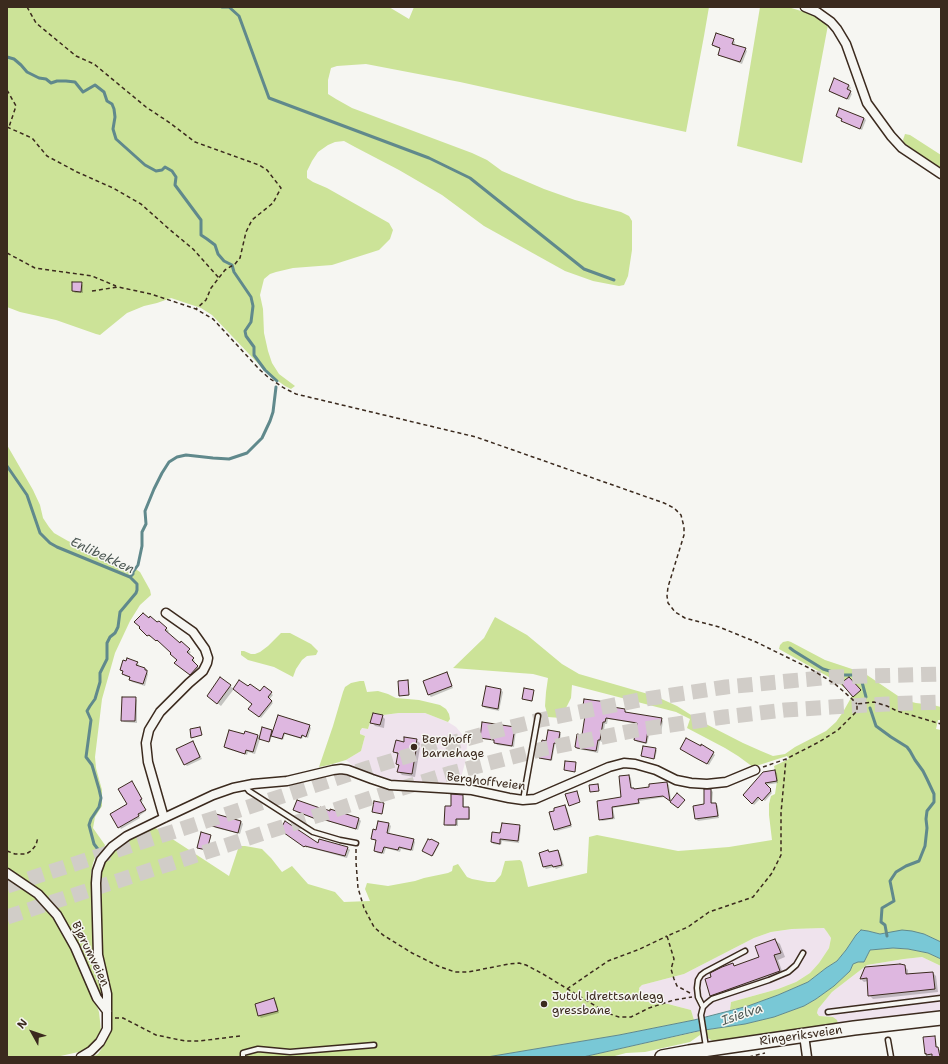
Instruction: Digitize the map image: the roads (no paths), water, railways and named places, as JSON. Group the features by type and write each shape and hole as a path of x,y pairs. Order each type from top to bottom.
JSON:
{"main road":[{"name":"Ringeriksveien","path":"662,1057 854,1028 941,1018"}],"street":[{"path":"805,7 817,12 831,22 837,29 846,44 867,103 891,136 902,148 941,174"},
{"path":"164,818 148,762 146,743 150,730 160,712 203,671 208,658 205,649 193,632 166,613"},
{"name":"Berghoffveien","path":"107,1014 107,994 98,955 96,883 97,871 101,860 112,847 127,836 213,795 233,788 252,784 288,781 341,769 348,770 390,785 472,790 523,800 535,799 609,767 624,763 635,764 656,770 676,780 707,784 726,782 755,770"},
{"name":"Bjørumveien","path":"7,873 38,894 57,915 75,947 97,998 107,1014"},
{"path":"81,1057 91,1051 100,1042 107,1029 107,1014"},
{"path":"804,1035 807,1057"}],"lane":[{"path":"523,800 538,716"},
{"path":"245,786 249,792 313,832 356,843"},
{"path":"703,1007 698,996 698,980 705,972 745,951"},
{"path":"706,1050 701,1015 703,1007 707,1003 712,999 750,987 788,972 796,965 803,953"},
{"path":"828,1012 941,998"},
{"path":"888,1040 891,1057"},
{"path":"243,1057 243,1053 258,1049 290,1052 374,1045"}],"water":[{"name":"Isielva","path":"861,930 880,934 902,930 924,934 941,942 941,959 928,953 908,949 893,948 870,950 864,962 853,964 850,971 834,986 816,999 804,1006 774,1017 745,1024 698,1031 583,1057 487,1057 619,1035 694,1020 748,1006 808,982 837,961"}],"waterway":[{"path":"222,7 229,7 239,16 269,98 429,158 470,178 584,269 614,280"},
{"path":"7,57 14,59 27,72 39,78 46,79 51,83 57,81 75,82 83,92 95,85 104,92 107,101 112,104 114,109 115,117 113,129 116,139 145,165 156,171 162,170 165,167 172,171 176,177 175,185 201,220 201,235 215,245 218,254 224,261 232,265 234,272 251,297 253,306 251,322 245,331 246,336 254,347 254,355 265,370 277,381"},
{"path":"130,577 138,565 142,546 142,532 146,524 145,511 154,489 169,462 177,457 186,455 229,459 247,453 262,438 270,421 273,412 276,387"},
{"name":"Enlibekken","path":"7,466 27,495 40,533 50,543 130,577 137,584 136,593 120,612 118,627 107,643 107,659 100,673 100,682 95,699 87,711 91,720 86,757 92,765 101,798 99,807 89,825 94,844 100,852"},
{"path":"790,648 823,669 843,675 854,675 859,678 862,682 866,697"},
{"path":"870,708 876,726 907,747 910,751 923,771 934,794 934,802 927,811 925,846 919,861 896,872 890,881 894,901 882,908 881,922 885,925 887,936"}],"tunnel":[{"path":"7,886 368,768 444,745 540,720 639,700 726,687 833,677 941,674"},
{"path":"7,917 374,797 451,773 543,749 637,730 724,717 785,710 941,702"}],"place":[{"name":"Berghoff barnehage","path":"414,747"},
{"name":"Jutul idrettsanlegg gressbane","path":"544,1004"}]}
